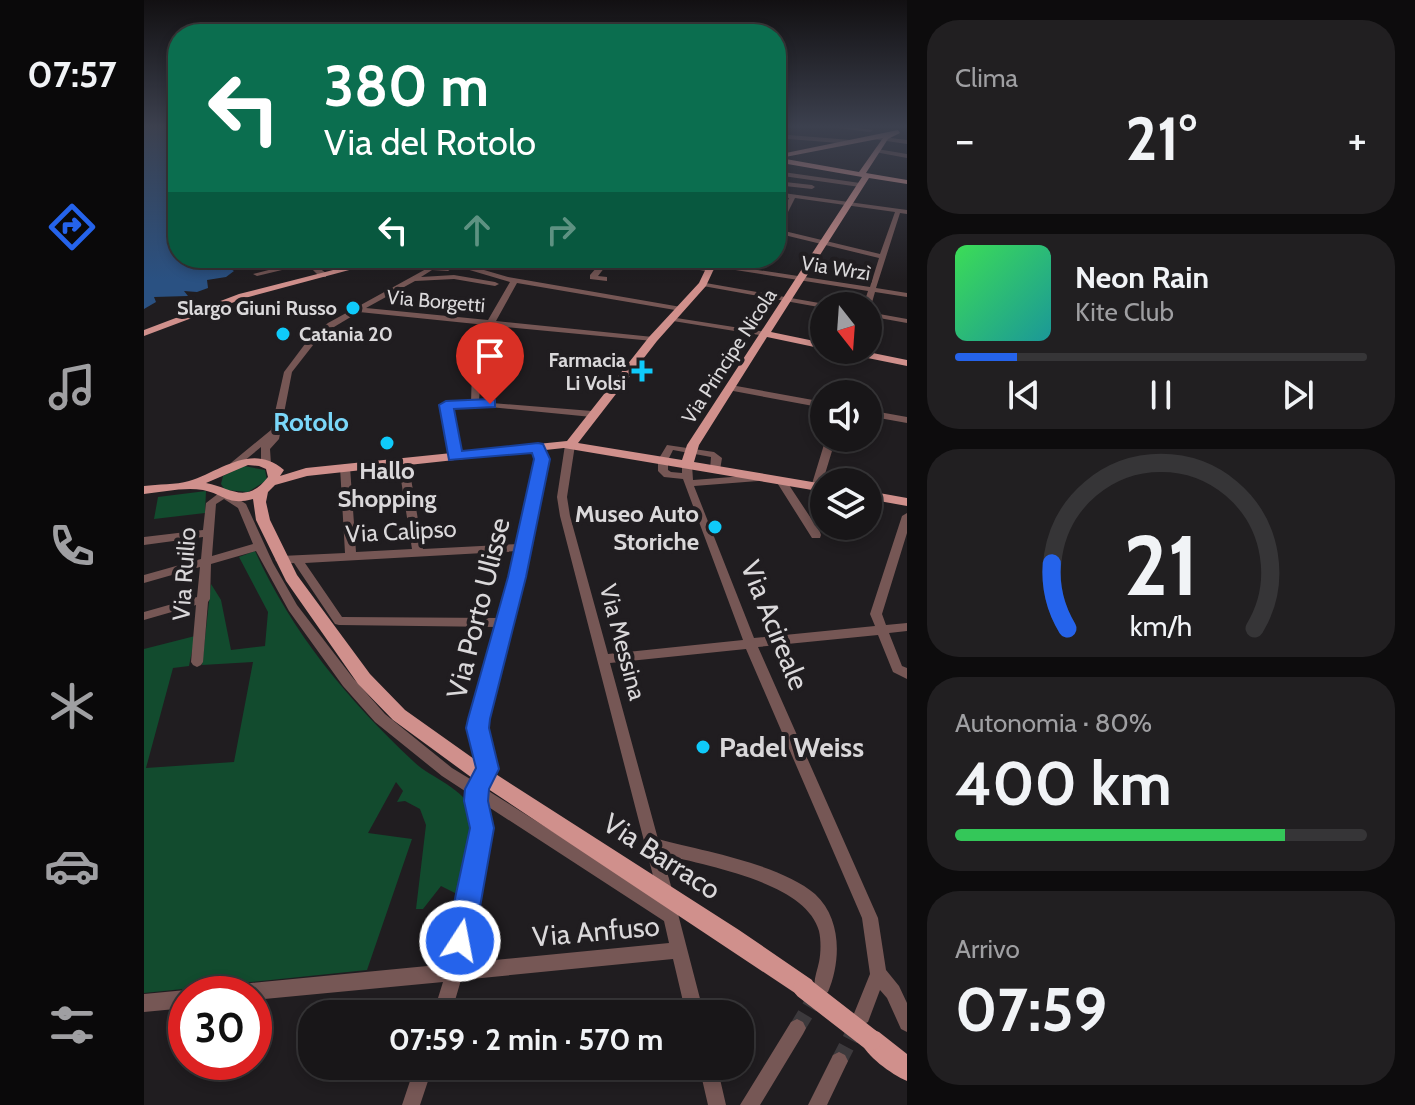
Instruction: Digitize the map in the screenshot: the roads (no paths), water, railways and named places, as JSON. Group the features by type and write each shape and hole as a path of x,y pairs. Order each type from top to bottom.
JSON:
{"main road":[{"name":"Via Principe Nicola","path":"692,448 865,178"},
{"path":"880,178 907,182"},
{"path":"144,333 229,300 351,268"},
{"name":"Via Messina","path":"570,445 653,339 703,284 710,268"},
{"path":"765,334 810,343"},
{"path":"882,358 907,363"},
{"path":"185,486 245,497 268,476 570,445 659,460 687,475 718,470 810,485"},
{"path":"687,475 692,448"},
{"path":"144,490 185,486 217,475 235,464 252,461 268,476"},
{"path":"217,475 222,493"},
{"path":"268,476 259,502 263,520 289,560 319,619 382,699 481,783"},
{"path":"882,498 907,502"},
{"name":"Via Barraco","path":"481,783 813,987 907,1069"}],"street":[{"path":"808,178 860,185"},
{"path":"786,184 812,187"},
{"path":"786,195 907,212"},
{"path":"786,210 793,196"},
{"path":"872,290 898,211"},
{"path":"786,233 883,257"},
{"path":"257,274 282,268"},
{"path":"315,268 323,275"},
{"path":"472,268 513,283"},
{"path":"601,268 593,277 604,279"},
{"name":"Via Wrzì","path":"737,268 907,295"},
{"path":"268,476 265,448 274,439 277,429 284,384 296,360 321,331 412,281 441,269 462,272 469,279"},
{"path":"412,281 469,279 513,283 681,309"},
{"path":"475,404 473,375 492,321 513,283"},
{"path":"703,284 810,303"},
{"name":"Via Borgetti","path":"360,310 653,339"},
{"path":"882,317 907,321"},
{"path":"673,319 765,334"},
{"path":"731,388 810,402"},
{"path":"455,456 446,405 475,404 592,414"},
{"path":"882,416 907,420"},
{"path":"235,464 277,429"},
{"name":"Via Messina","path":"570,445 562,497 665,894"},
{"name":"Via Porto Ulisse","path":"446,1000 455,970 482,828 476,801 487,769 478,728 479,719 523,547 542,459 538,447"},
{"path":"659,460 670,447 692,448 714,455 718,470"},
{"path":"403,461 418,553"},
{"path":"345,467 351,556"},
{"path":"687,475 762,477"},
{"name":"Via Acireale","path":"687,475 750,643 870,918 878,974 862,1016"},
{"path":"781,481 810,526"},
{"path":"222,493 242,506 259,546 293,608 348,682 380,718 447,772 481,783"},
{"name":"Via Ruilio","path":"197,662 211,503 222,493"},
{"path":"907,516 876,614 897,669 907,674"},
{"path":"144,541 209,533"},
{"path":"144,579 259,546"},
{"name":"Via Calipso","path":"289,560 523,547"},
{"path":"289,560 339,621 505,623"},
{"path":"144,616 204,599"},
{"path":"319,619 324,603"},
{"path":"604,659 907,627"},
{"name":"Via Barraco","path":"481,783 671,916 679,950"},
{"path":"650,844 792,884 814,907 829,931 829,959 813,987"},
{"path":"679,950 692,1000"},
{"name":"Via Anfuso","path":"272,990 679,950"},
{"path":"878,974 893,992 907,1023"},
{"path":"144,1003 168,1001"},
{"path":"749,1105 797,1028"},
{"path":"817,1105 839,1061"},
{"path":"411,1105 419,1080"},
{"path":"711,1080 717,1105"}],"water":[{"path":"144,178 168,178 168,268 229,268 234,271 226,277 207,280 208,288 197,292 184,291 188,296 154,297 156,302 144,309"}],"tunnel":[{"path":"797,1028 818,993"},
{"path":"839,1061 857,1026"}],"place":[{"name":"Slargo Giuni Russo","path":"353,308"},
{"name":"Catania 20","path":"283,334"},
{"name":"Farmacia Li Volsi","path":"642,371"},
{"name":"Hallo Shopping","path":"387,443"},
{"name":"Museo Auto Storiche","path":"715,527"},
{"name":"Padel Weiss","path":"703,747"}],"district":[{"name":"Rotolo","path":"311,422"}]}
